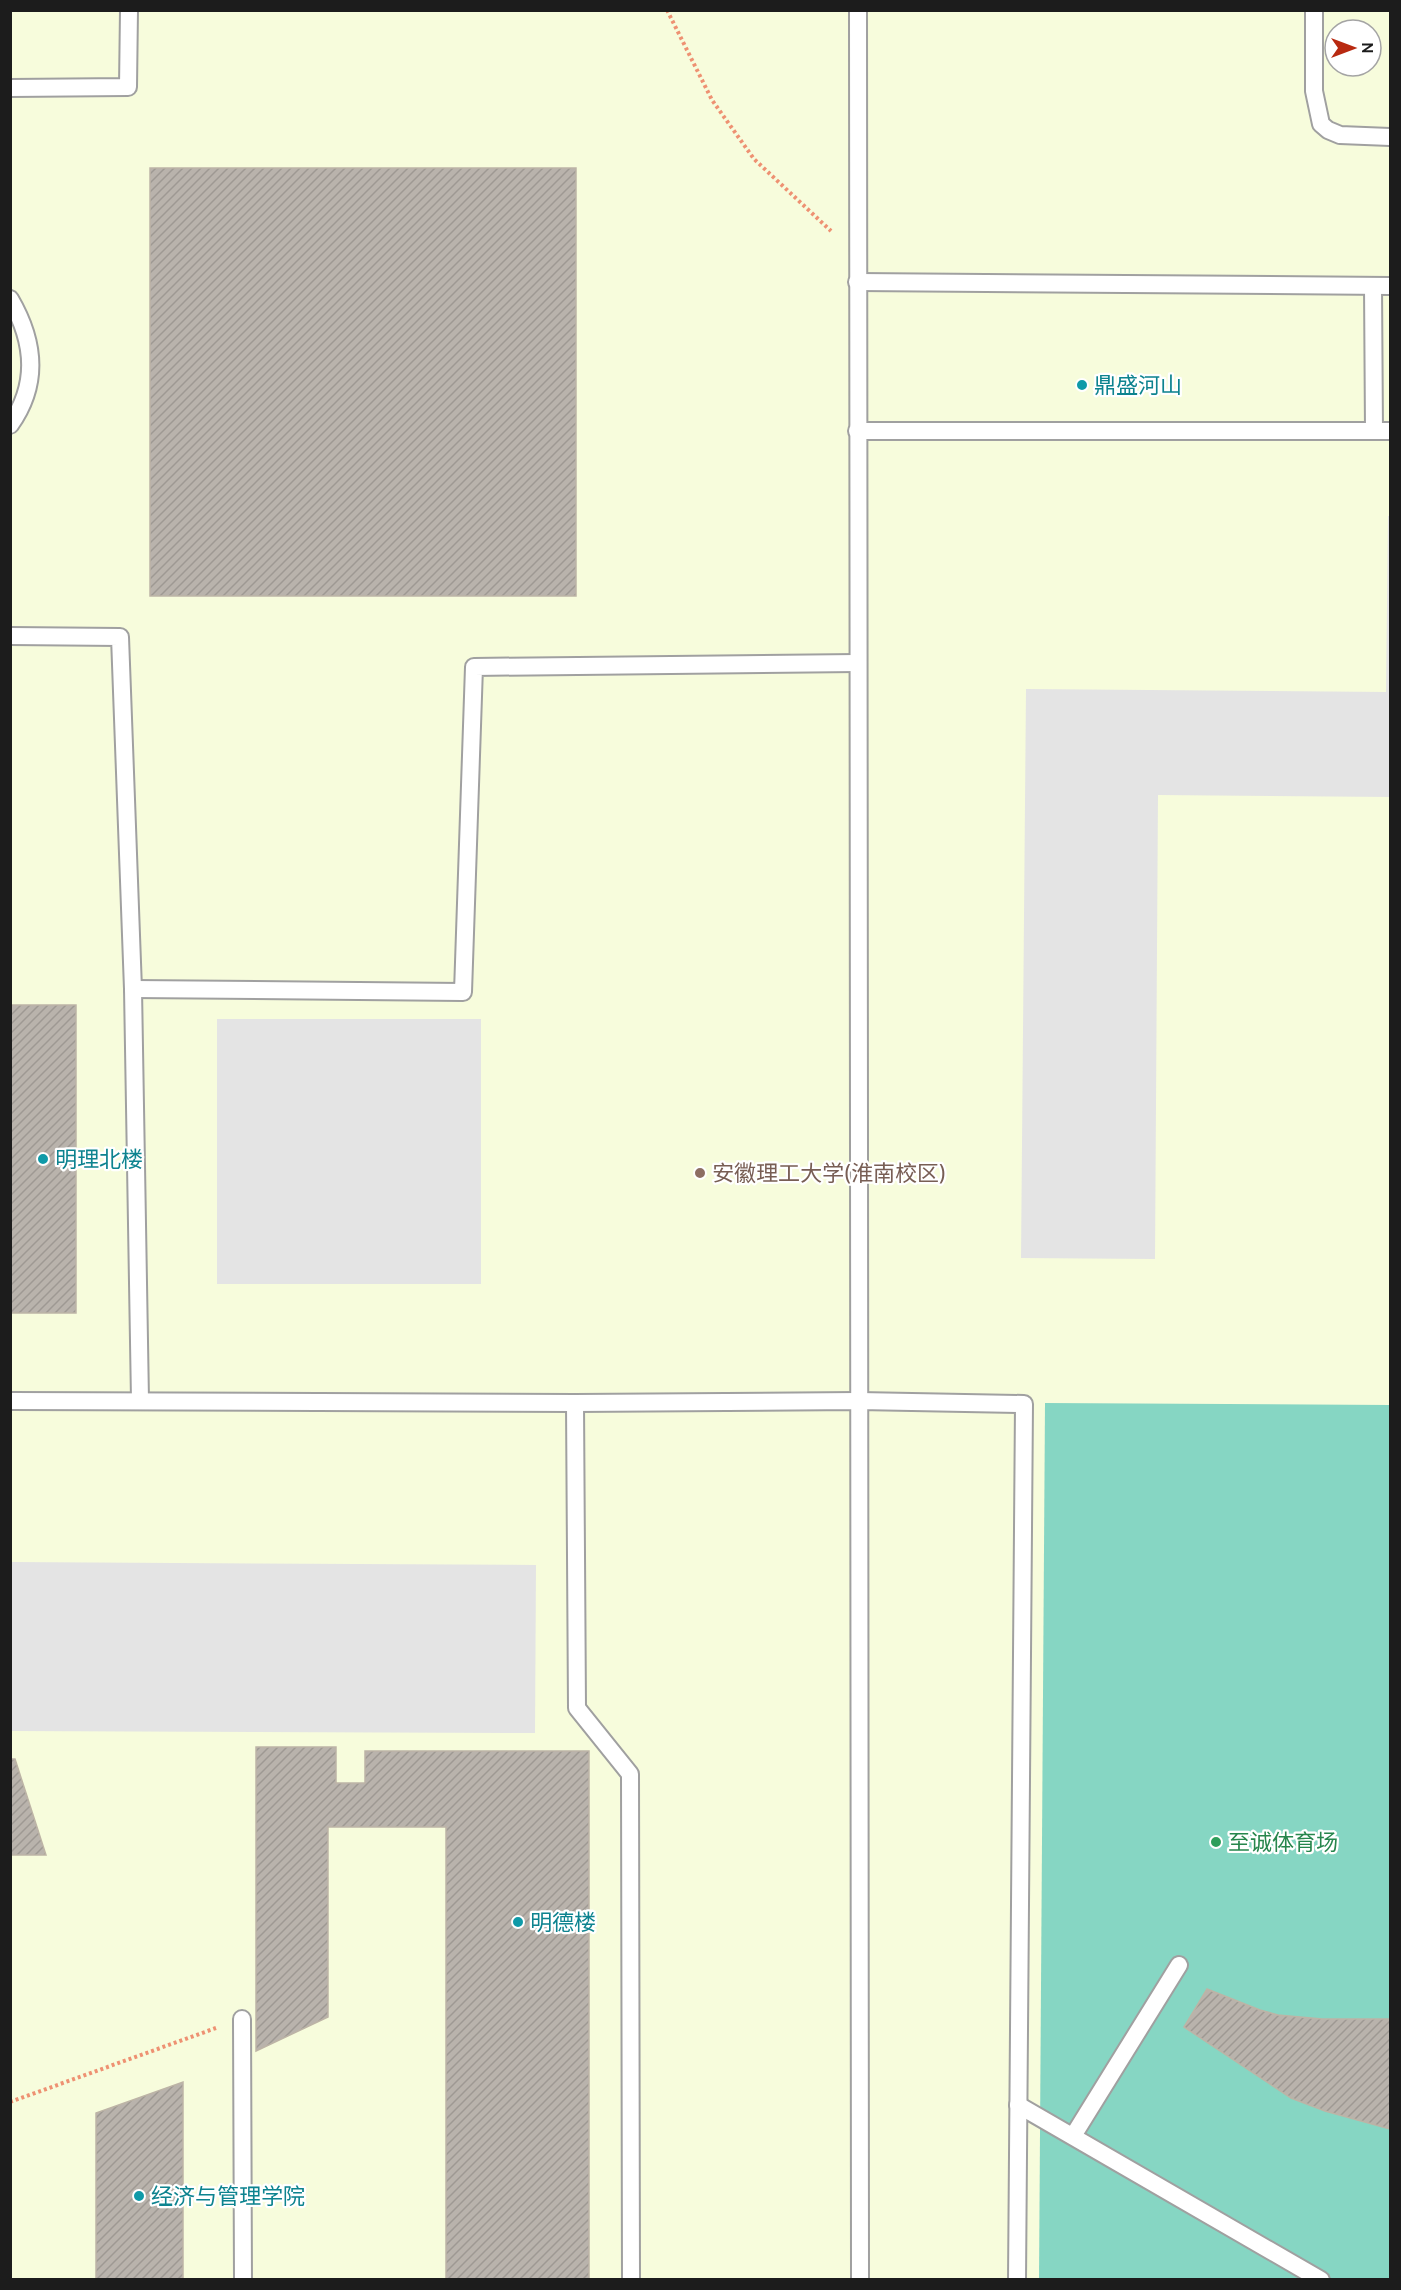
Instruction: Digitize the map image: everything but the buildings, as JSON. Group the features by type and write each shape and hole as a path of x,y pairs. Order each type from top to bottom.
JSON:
{"lane":[{"path":"10,87 128,87 129,10"},
{"path":"858,10 860,2280"},
{"path":"1314,10 1314,91 1321,124 1340,135 1390,137"},
{"path":"857,282 1390,286"},
{"path":"857,431 1382,431 1373,286"},
{"path":"10,299 29,339 31,360 29,382 23,403 10,425"},
{"path":"10,636 120,637 133,989 140,1400"},
{"path":"133,989 463,992 474,667 857,663"},
{"path":"10,1401 576,1403 859,1401 1024,1404 1017,2280"},
{"path":"576,1403 577,1708 630,1774 631,2280"},
{"path":"1073,2136 1179,1965"},
{"path":"242,2019 243,2280"},
{"path":"1018,2105 1321,2280"}],"path":[{"path":"667,10 712,100 753,159 857,254"},
{"path":"10,2102 242,2019"}],"shaded area":[{"name":"安徽理工大学(淮南校区)","path":"11,11 1390,11 1390,2279 11,2279"},
{"path":"1388,516 1390,516 1390,797 1158,795 1155,1259 1021,1258 1026,689 1386,692"},
{"path":"217,1019 481,1019 481,1284 217,1284"},
{"name":"至诚体育场","path":"1045,1403 1390,1405 1390,2279 1039,2280"},
{"path":"11,1562 536,1565 535,1733 11,1731"}],"place":[{"name":"鼎盛河山","path":"1082,385"},
{"name":"明理北楼","path":"43,1159"},
{"name":"安徽理工大学(淮南校区)","path":"700,1173"},
{"name":"至诚体育场","path":"1216,1842"},
{"name":"明德楼","path":"518,1922"},
{"name":"经济与管理学院","path":"139,2196"}]}
